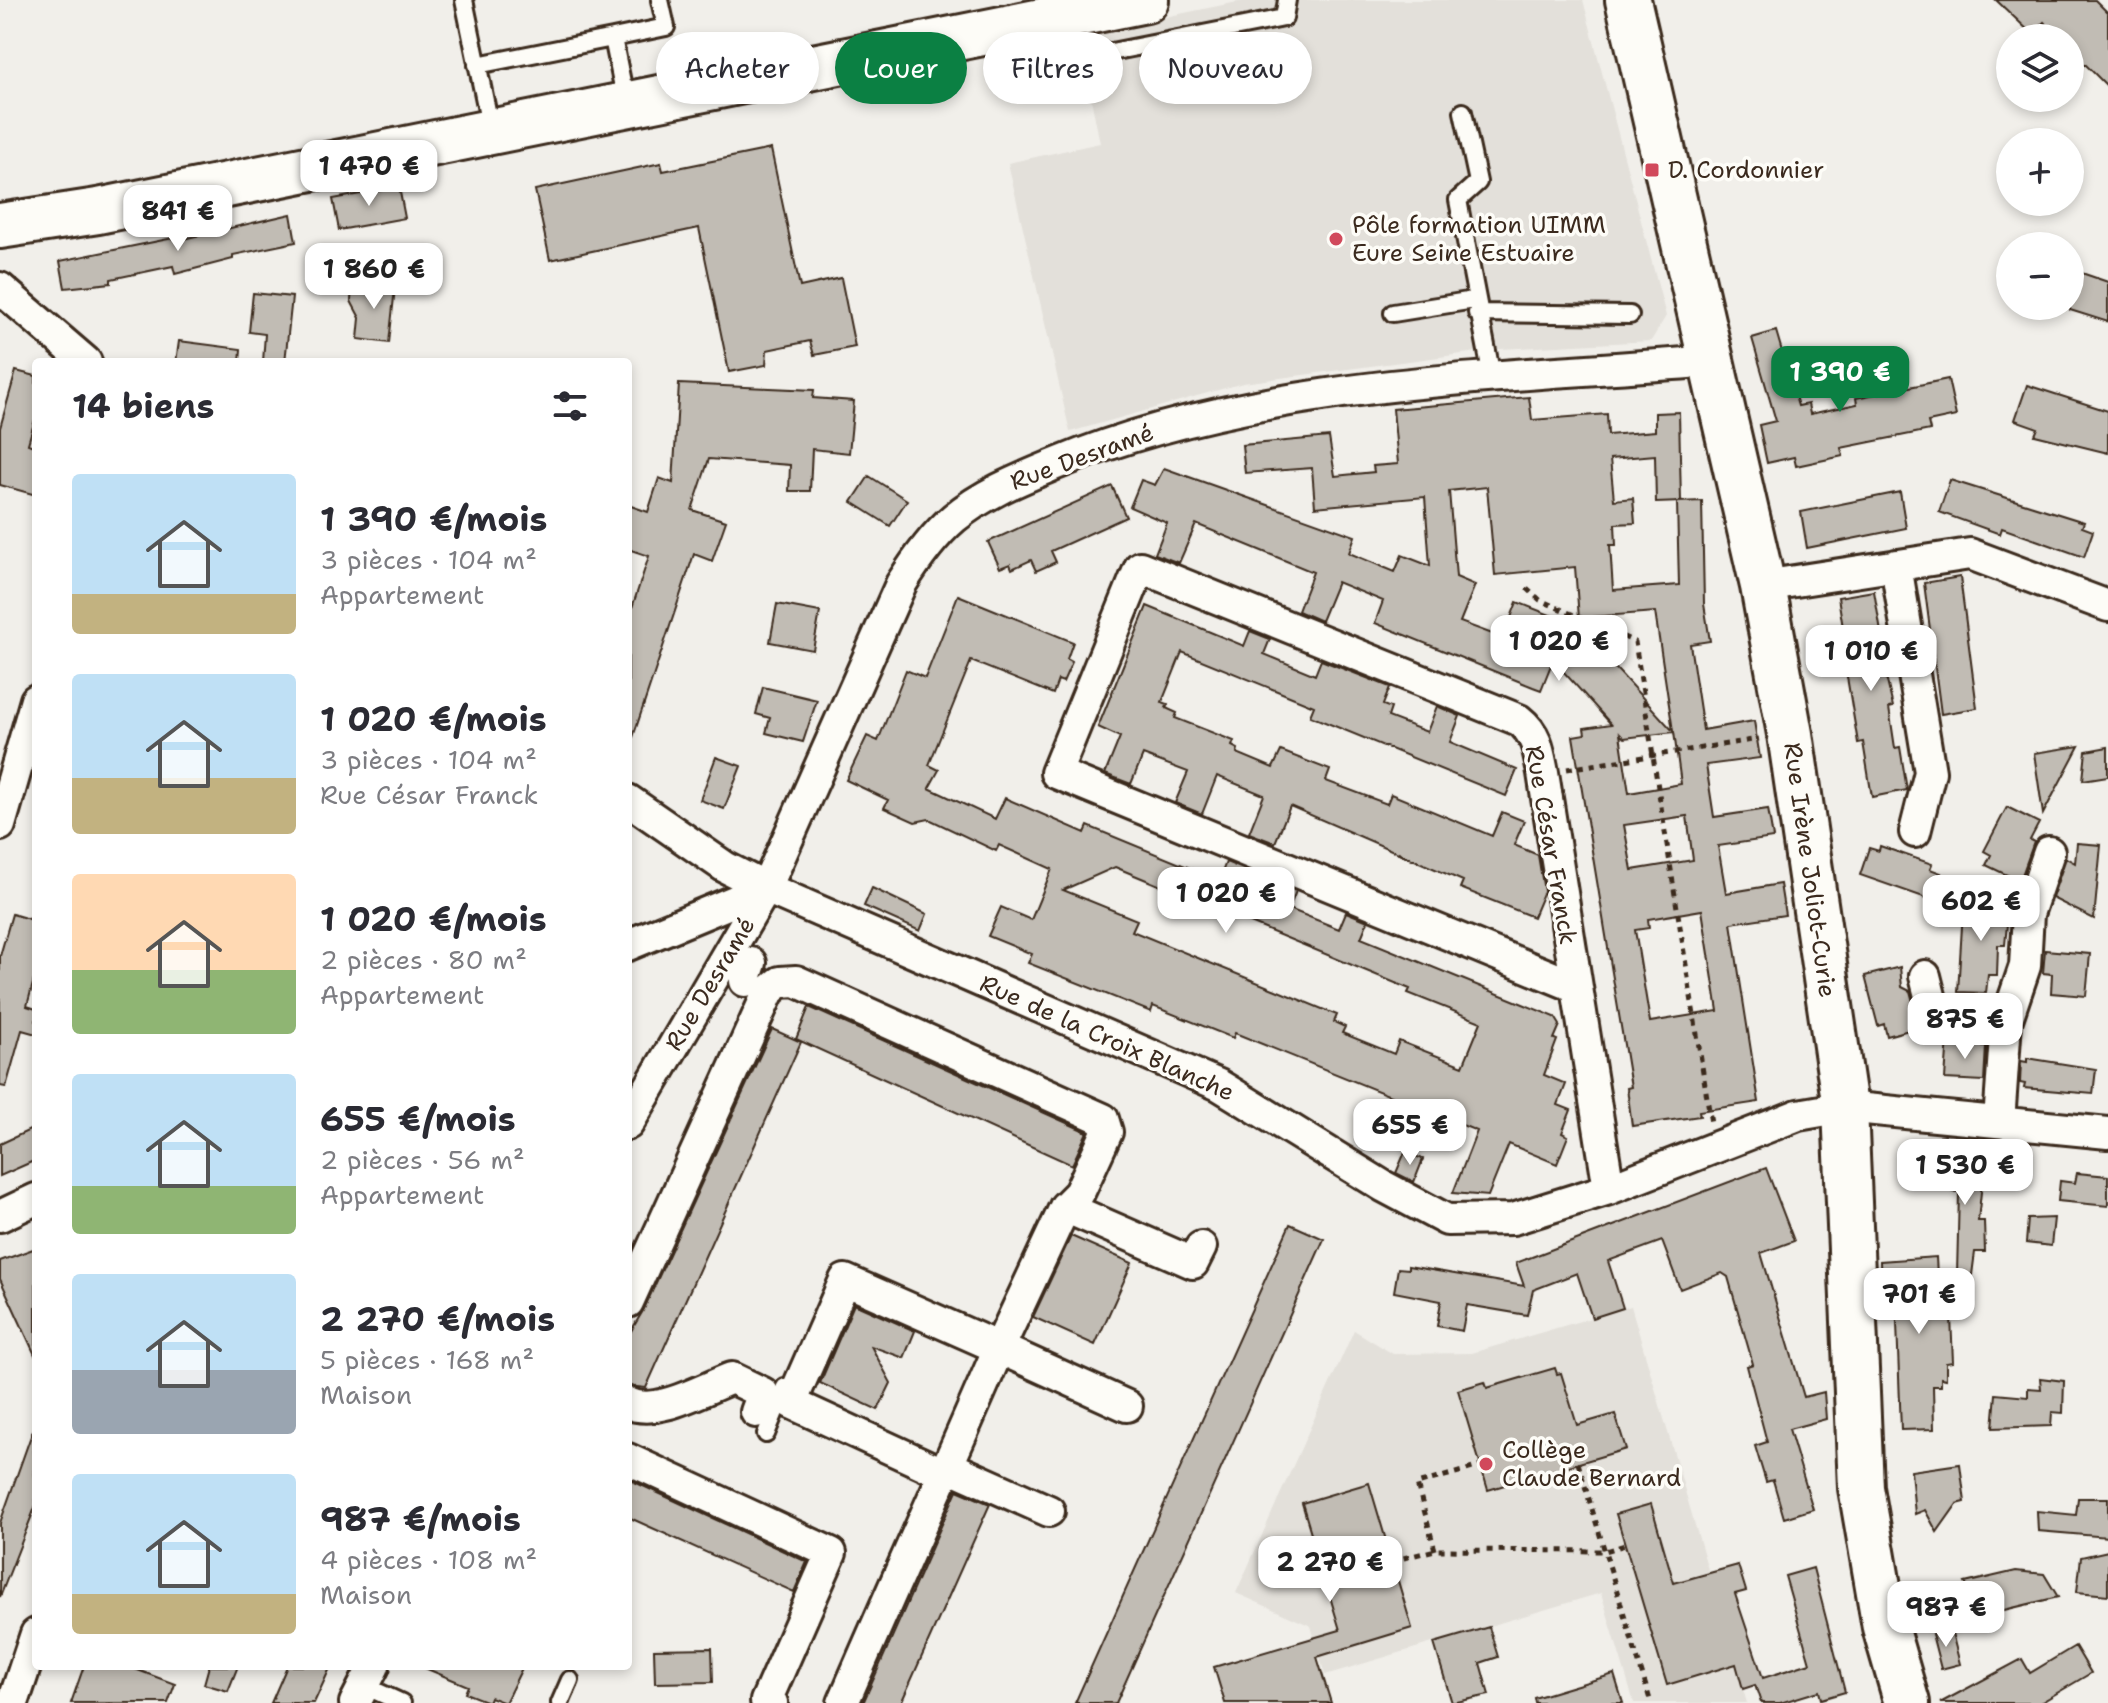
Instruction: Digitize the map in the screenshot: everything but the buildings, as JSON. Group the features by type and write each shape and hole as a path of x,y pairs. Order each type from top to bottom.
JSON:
{"street":[{"path":"0,226 98,211 1146,0"},
{"name":"Rue Irène Joliot-Curie","path":"1628,0 1714,361 1763,586 1790,734 1845,1107 1861,1488 1885,1627 1907,1703"},
{"path":"0,288 81,358"},
{"name":"Rue Desramé","path":"632,1117 766,888 901,584 923,550 954,518 998,488 1082,453 1165,427 1281,403 1396,385 1714,361"},
{"path":"1763,586 1970,554 2108,606"},
{"path":"1896,565 1930,772 1915,832"},
{"name":"Rue César Franck","path":"1574,986 1056,773 1140,567 1519,720 1534,736 1543,773 1574,986 1609,1189"},
{"path":"0,825 32,714"},
{"name":"Rue de la Croix Blanche","path":"632,803 725,867 766,888 1219,1085 1383,1186 1447,1220 1513,1219 1609,1189 1798,1115 1845,1107 2108,1133"},
{"path":"1999,1122 2006,1022 2025,966 2028,914 2049,852"},
{"path":"632,943 766,888"},
{"path":"1925,976 1936,1020 2006,1022"},
{"path":"632,1293 769,991 780,982 796,981 1103,1119 1107,1132 1079,1193 1065,1207 999,1348 843,1703"},
{"path":"0,1216 32,1201"},
{"path":"1065,1207 1193,1263 1201,1247"},
{"path":"1049,1511 791,1403 845,1280 1127,1406"},
{"path":"632,1404 641,1407 659,1405 732,1378 763,1393 761,1423"},
{"path":"632,1461 831,1553 766,1701 772,1703"},
{"path":"13,1703 32,1646"}],"lane":[{"path":"464,0 491,132"},
{"path":"477,65 666,27 660,0"},
{"path":"1123,50 1284,18 1287,0"},
{"path":"613,38 627,105"},
{"path":"1463,112 1478,182 1458,200 1492,377"},
{"path":"1393,313 1476,306 1630,315"},
{"path":"761,1423 828,1287"},
{"path":"560,1703 570,1680"},
{"path":"364,1685 402,1703"}],"path":[{"path":"1527,588 1540,600 1635,642 1715,1147"},
{"path":"1543,773 1790,734"},
{"path":"1578,1463 1651,1703"},
{"path":"1435,1550 1417,1484 1480,1466"},
{"path":"1392,1561 1435,1550 1605,1551 1625,1545"}],"shaded area":[{"name":"Pôle formation UIMM Eure Seine Estuaire","path":"1247,0 1583,0 1666,316 1651,341 1500,349 1243,383 1070,432 1008,163 1100,143 1092,104 1123,104 1123,32 1092,32"},
{"name":"Collège Claude Bernard","path":"1631,1306 1747,1703 1634,1703 1601,1593 1325,1675 1311,1626 1236,1593 1354,1330 1393,1354 1472,1353"}],"place":[{"name":"D. Cordonnier","path":"1652,170"},
{"name":"Pôle formation UIMM Eure Seine Estuaire","path":"1336,239"},
{"name":"Collège Claude Bernard","path":"1486,1464"}]}
